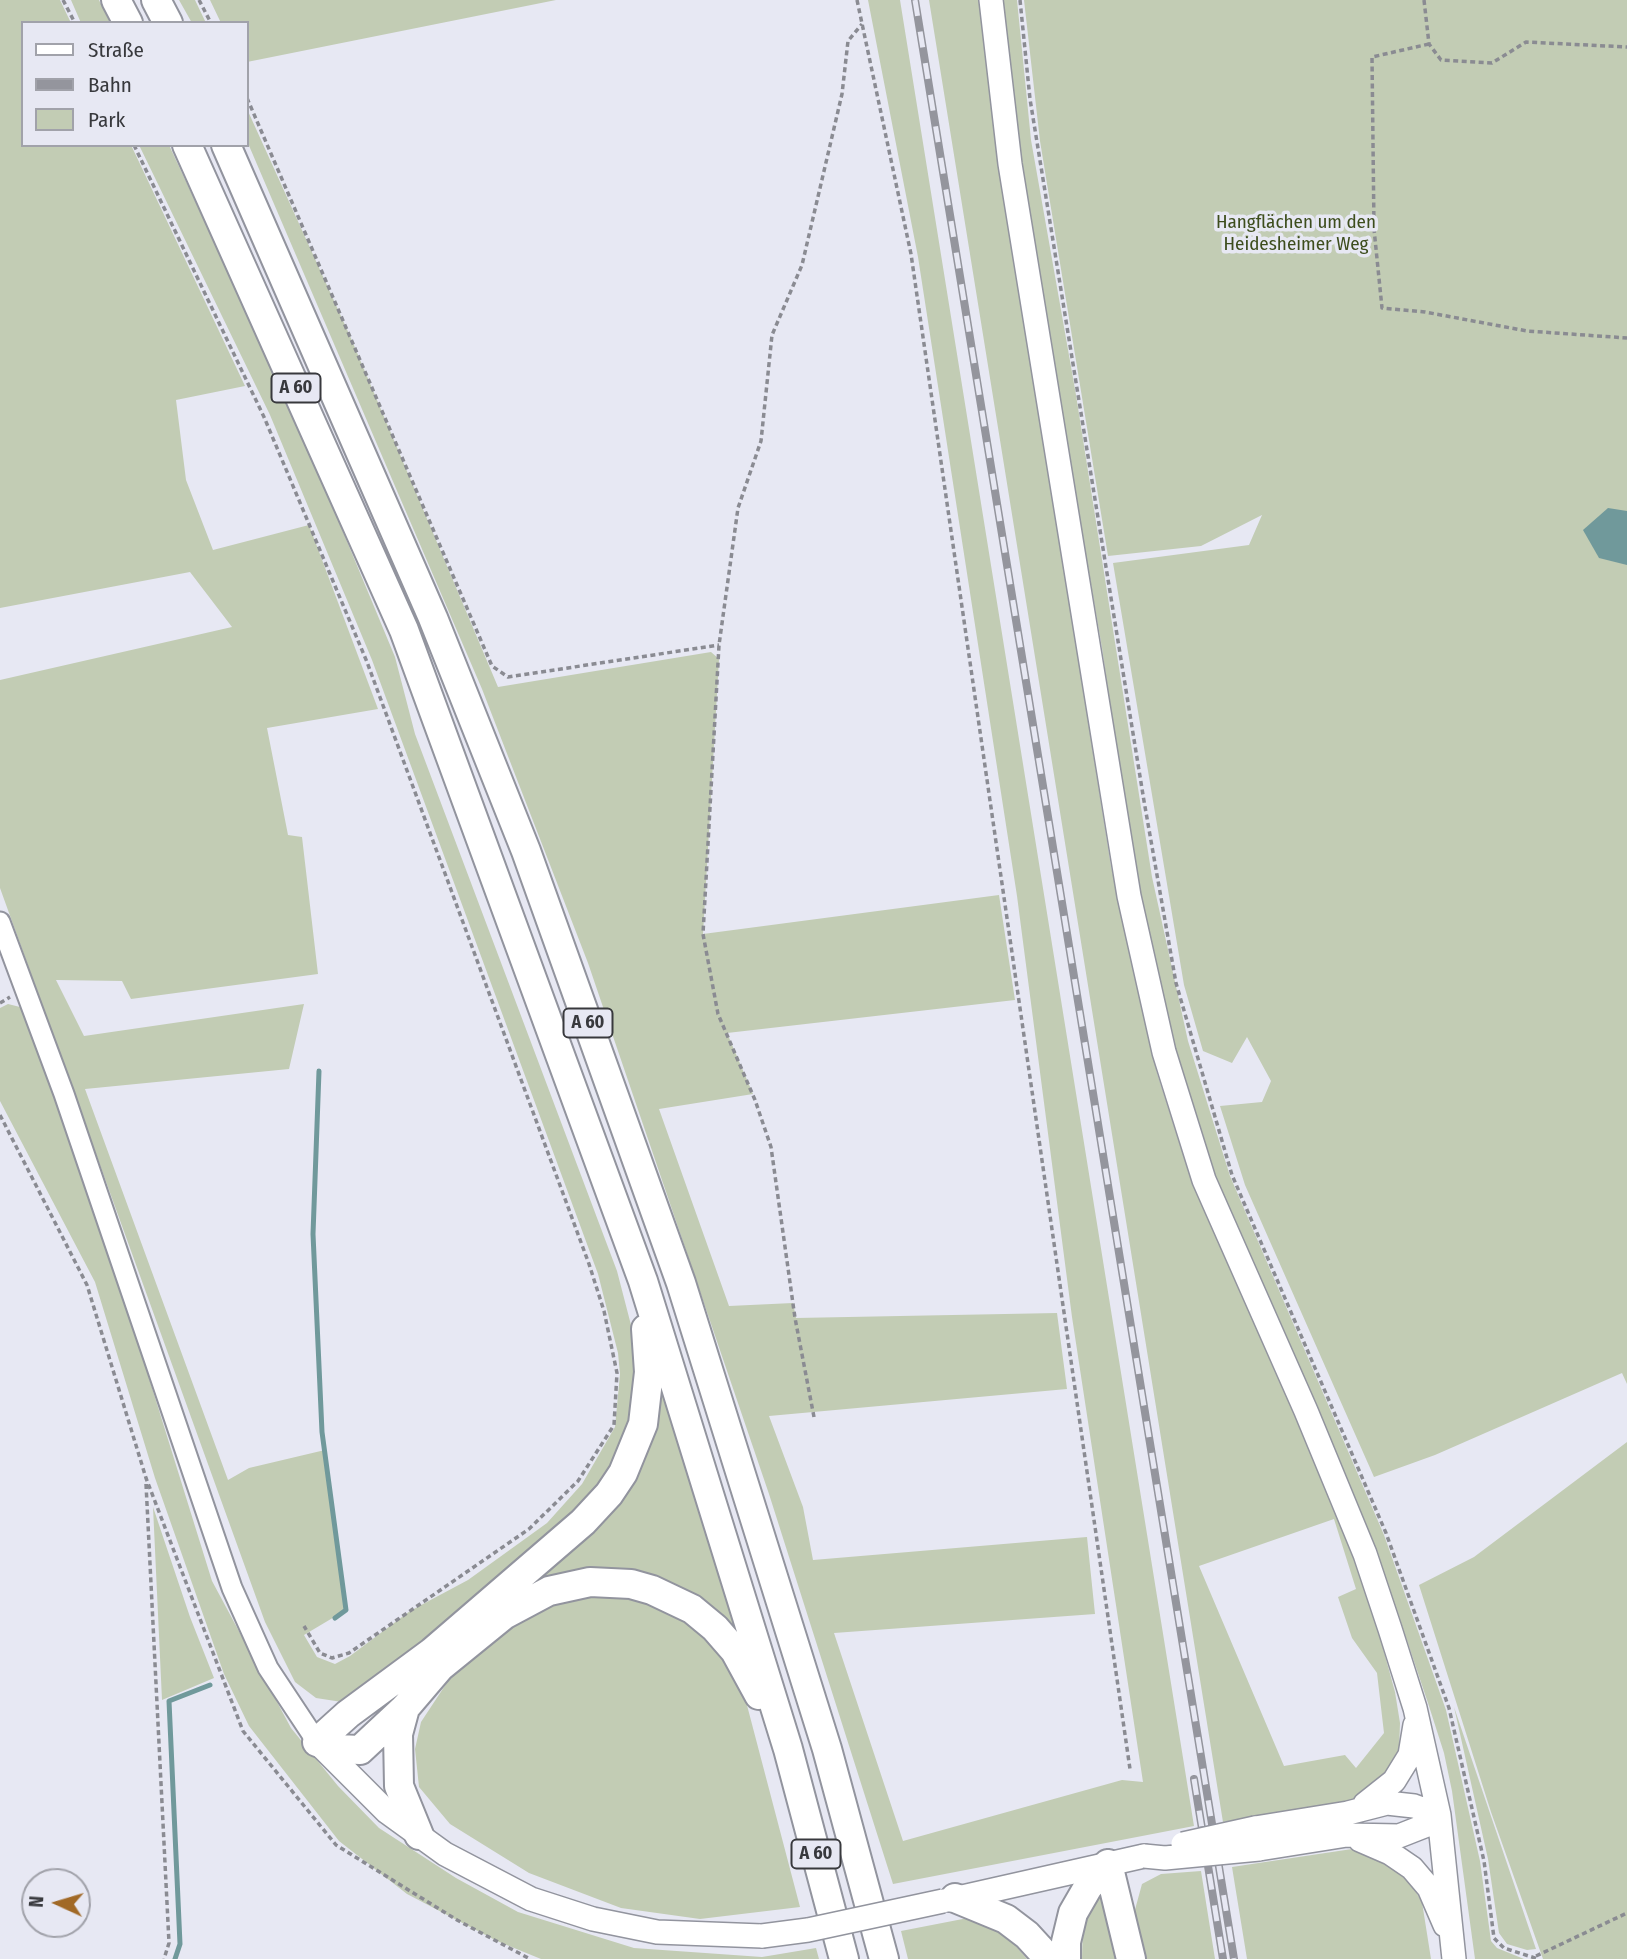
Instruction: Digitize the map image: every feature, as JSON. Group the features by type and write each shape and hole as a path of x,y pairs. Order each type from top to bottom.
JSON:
{"highway":[{"path":"116,0 127,21"},
{"path":"156,0 167,21"},
{"name":"A 60","path":"188,147 404,630 643,1281 788,1749 844,1959"},
{"name":"A 60","path":"227,147 433,618 526,851 681,1283 827,1749 884,1959"},
{"path":"643,1281 649,1372 648,1400 636,1446 609,1494 583,1522 432,1652 348,1714 317,1742 337,1749 360,1750 405,1708 440,1667 525,1601 571,1585 609,1582 641,1587 671,1597 715,1628 734,1651 788,1749"},
{"path":"405,1708 398,1734 399,1786 419,1835"},
{"path":"1066,1959 1066,1942 1073,1913 1087,1887 1108,1864"},
{"path":"1108,1864 1131,1959"},
{"path":"949,1900 1006,1919 1027,1935 1049,1959"}],"main road":[{"path":"991,0 1010,164 1127,883 1164,1052 1204,1180 1365,1554 1415,1708 1440,1815 1454,1959"},
{"path":"1348,1824 1394,1781 1410,1755 1416,1732 1415,1708"},
{"path":"317,1742 387,1812 444,1854 502,1886 593,1919 689,1935 762,1936 808,1930 1144,1856 1165,1858 1257,1838 1348,1824 1387,1803 1414,1806 1440,1815"},
{"path":"1348,1824 1399,1836 1427,1825 1440,1815"},
{"path":"1348,1824 1412,1868 1429,1888 1441,1911 1454,1959"}],"street":[{"path":"0,922 64,1094 232,1588 268,1668 317,1742"}],"path":[{"path":"63,0 74,21"},
{"path":"199,0 210,21"},
{"path":"857,0 911,254 1130,1769"},
{"path":"1020,0 1030,99 1143,802 1176,983 1232,1175 1386,1533 1449,1708 1484,1861 1494,1938 1504,1948 1537,1958 1627,1913"},
{"path":"1423,0 1429,44 1441,60 1492,63 1526,41 1627,47"},
{"path":"814,1417 795,1318 771,1147 755,1100 718,1014 703,934 719,645 738,508 761,441 772,335 802,265 842,94 848,41 862,24"},
{"path":"1429,44 1372,57 1374,229 1382,308 1424,312 1527,331 1627,338"},
{"path":"248,100 492,666 508,677 719,645"},
{"path":"135,147 264,417 367,662 564,1191 604,1311 617,1373 614,1425 579,1481 529,1529 349,1653 332,1658 320,1653 304,1626"},
{"path":"146,1478 169,1943 164,1959"}],"green space":[{"path":"0,0 60,0 70,21 21,21 21,147 132,147 245,386 176,400 186,480 213,550 309,525 378,709 267,728 288,835 302,837 318,974 131,999 122,981 56,980 84,1036 304,1004 289,1069 85,1089 228,1480 249,1468 325,1450 346,1610 304,1635 317,1657 335,1664 350,1656 410,1611 468,1580 547,1523 582,1484 615,1427 620,1374 618,1353 598,1274 372,660 270,415 140,147 170,147 292,409 395,657 415,734 617,1271 638,1352 630,1432 594,1498 422,1642 342,1702 316,1698 295,1682 265,1622 0,888 0,680 232,627 190,572 0,608"},
{"path":"71,0 99,0 109,21 80,21"},
{"path":"179,0 195,0 205,21 191,21"},
{"path":"210,0 556,0 248,62 248,21 220,21"},
{"path":"868,0 900,0 1194,1826 893,1884 769,1494 588,963 482,689 248,143 248,111 350,336 498,687 711,652 719,659 703,934 999,895 1015,1000 727,1033 753,1094 659,1109 729,1306 793,1303 796,1318 1057,1313 1067,1389 769,1416 803,1507 813,1560 1087,1537 1095,1614 834,1633 903,1841 1122,1780 1143,1782 1072,1317 1017,896 918,257"},
{"path":"929,0 981,0 993,123 1111,866 1157,1073 1188,1170 1339,1516 1366,1586 1395,1692 1400,1723 1399,1751 1392,1768 1362,1797 1327,1809 1223,1822","holes":["1334,1519 1356,1589 1338,1597 1352,1638 1377,1673 1384,1733 1356,1768 1345,1755 1284,1766 1199,1566"]},
{"path":"1002,0 1017,0 1031,140 1076,395 1152,877 1188,1041 1230,1176 1384,1535 1446,1710 1480,1861 1491,1941 1497,1948 1524,1959 1475,1959 1452,1791 1444,1753 1428,1703 1389,1587 1316,1404 1214,1176 1171,1045 1136,884 1102,648 1018,161"},
{"name":"Hangflächen um den Heidesheimer Weg","path":"1024,0 1627,0 1627,1384 1622,1373 1435,1455 1374,1477 1245,1185 1220,1106 1262,1102 1271,1081 1247,1037 1232,1063 1203,1051 1184,985 1113,563 1249,545 1262,515 1201,546 1108,556 1040,141"},
{"path":"8,1004 24,1008 144,1362 212,1581 291,1728 338,1786 379,1828 456,1878 518,1912 634,1948 762,1957 816,1948 819,1959 541,1959 497,1941 407,1894 339,1841 249,1726 224,1674 155,1478 95,1282 0,1101 0,1008"},
{"path":"657,1370 740,1645 660,1584 500,1608 616,1500"},
{"path":"1627,1442 1627,1959 1543,1959 1491,1812 1419,1585 1474,1557"},
{"path":"153,1507 190,1617 214,1678 162,1700"},
{"path":"591,1594 620,1594 660,1605 690,1621 723,1651 743,1690 800,1907 700,1919 621,1908 529,1873 450,1824 419,1787 415,1749 421,1722 450,1678 508,1629 545,1605"},
{"path":"1454,1707 1536,1949 1527,1950 1507,1944 1499,1933 1488,1859"},
{"path":"1352,1849 1374,1855 1407,1877 1422,1902 1431,1959 1247,1959 1232,1867"},
{"path":"1201,1871 1215,1959 1143,1959 1133,1917 1142,1884 1161,1874"},
{"path":"1096,1894 1104,1900 1121,1959 1082,1959 1083,1918"},
{"path":"973,1917 1006,1934 1027,1959 908,1959 901,1931"}],"shaded area":[{"path":"1608,508 1627,511 1627,565 1599,558 1583,530"}],"waterway":[{"path":"319,1071 313,1234 322,1432 346,1610 335,1618"},
{"path":"175,1959 180,1944 169,1701 210,1685"}],"railway":[{"path":"915,0 1234,1959"},
{"path":"1194,1779 1223,1959"}]}
